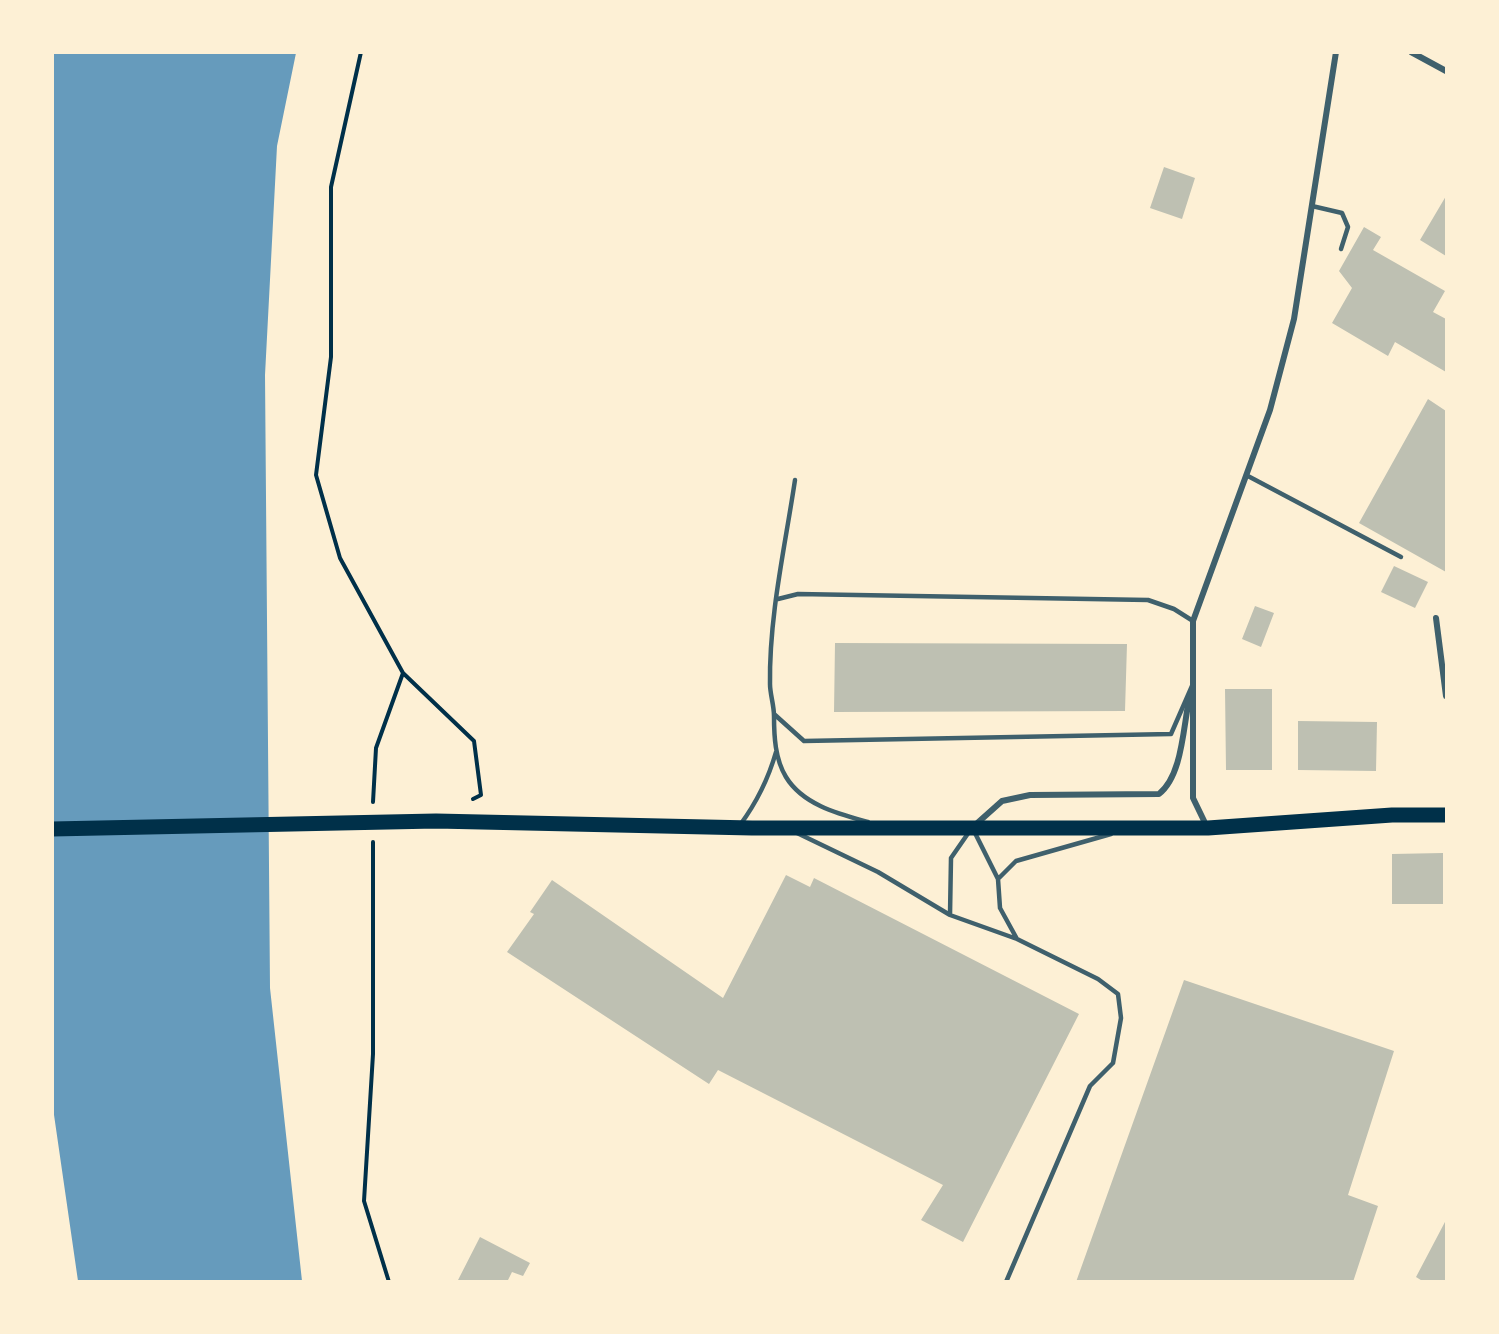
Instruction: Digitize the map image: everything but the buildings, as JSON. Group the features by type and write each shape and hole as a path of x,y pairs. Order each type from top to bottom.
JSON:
{"main road":[{"path":"52,829 436,821 737,828 1134,826 1208,828 1392,815 1446,815"}],"street":[{"path":"1208,828 1193,798 1193,621 1270,410 1294,319 1336,52"},
{"path":"1411,52 1446,71"},
{"path":"1436,618 1446,696"},
{"path":"973,828 1002,801 1030,795 1159,794 1169,786 1177,768 1182,728 1192,686"}],"lane":[{"path":"1312,206 1342,213 1348,227 1341,249"},
{"path":"1246,475 1401,557"},
{"path":"795,480 774,615 770,685 774,714 773,733 777,750 787,779 804,796 828,811 888,828"},
{"path":"778,599 798,594 1148,600 1174,609 1193,621"},
{"path":"774,714 804,741 1172,734 1192,686"},
{"path":"737,828 753,808 769,777 777,750"},
{"path":"998,879 1016,861 1134,826"},
{"path":"787,828 878,872 950,915 1017,939 1098,979 1118,994 1121,1018 1113,1063 1090,1086 1006,1281"},
{"path":"950,915 951,858 973,828 998,879 1000,908 1017,939"}],"path":[{"path":"361,52 331,187 331,357 316,475 340,558 403,673 474,741 481,795 472,800"},
{"path":"373,812 376,748 403,673"},
{"path":"373,834 373,1054 364,1201 389,1281"}],"water":[{"path":"52,53 296,53 277,146 265,375 270,988 302,1281 78,1281 52,1101"}]}
